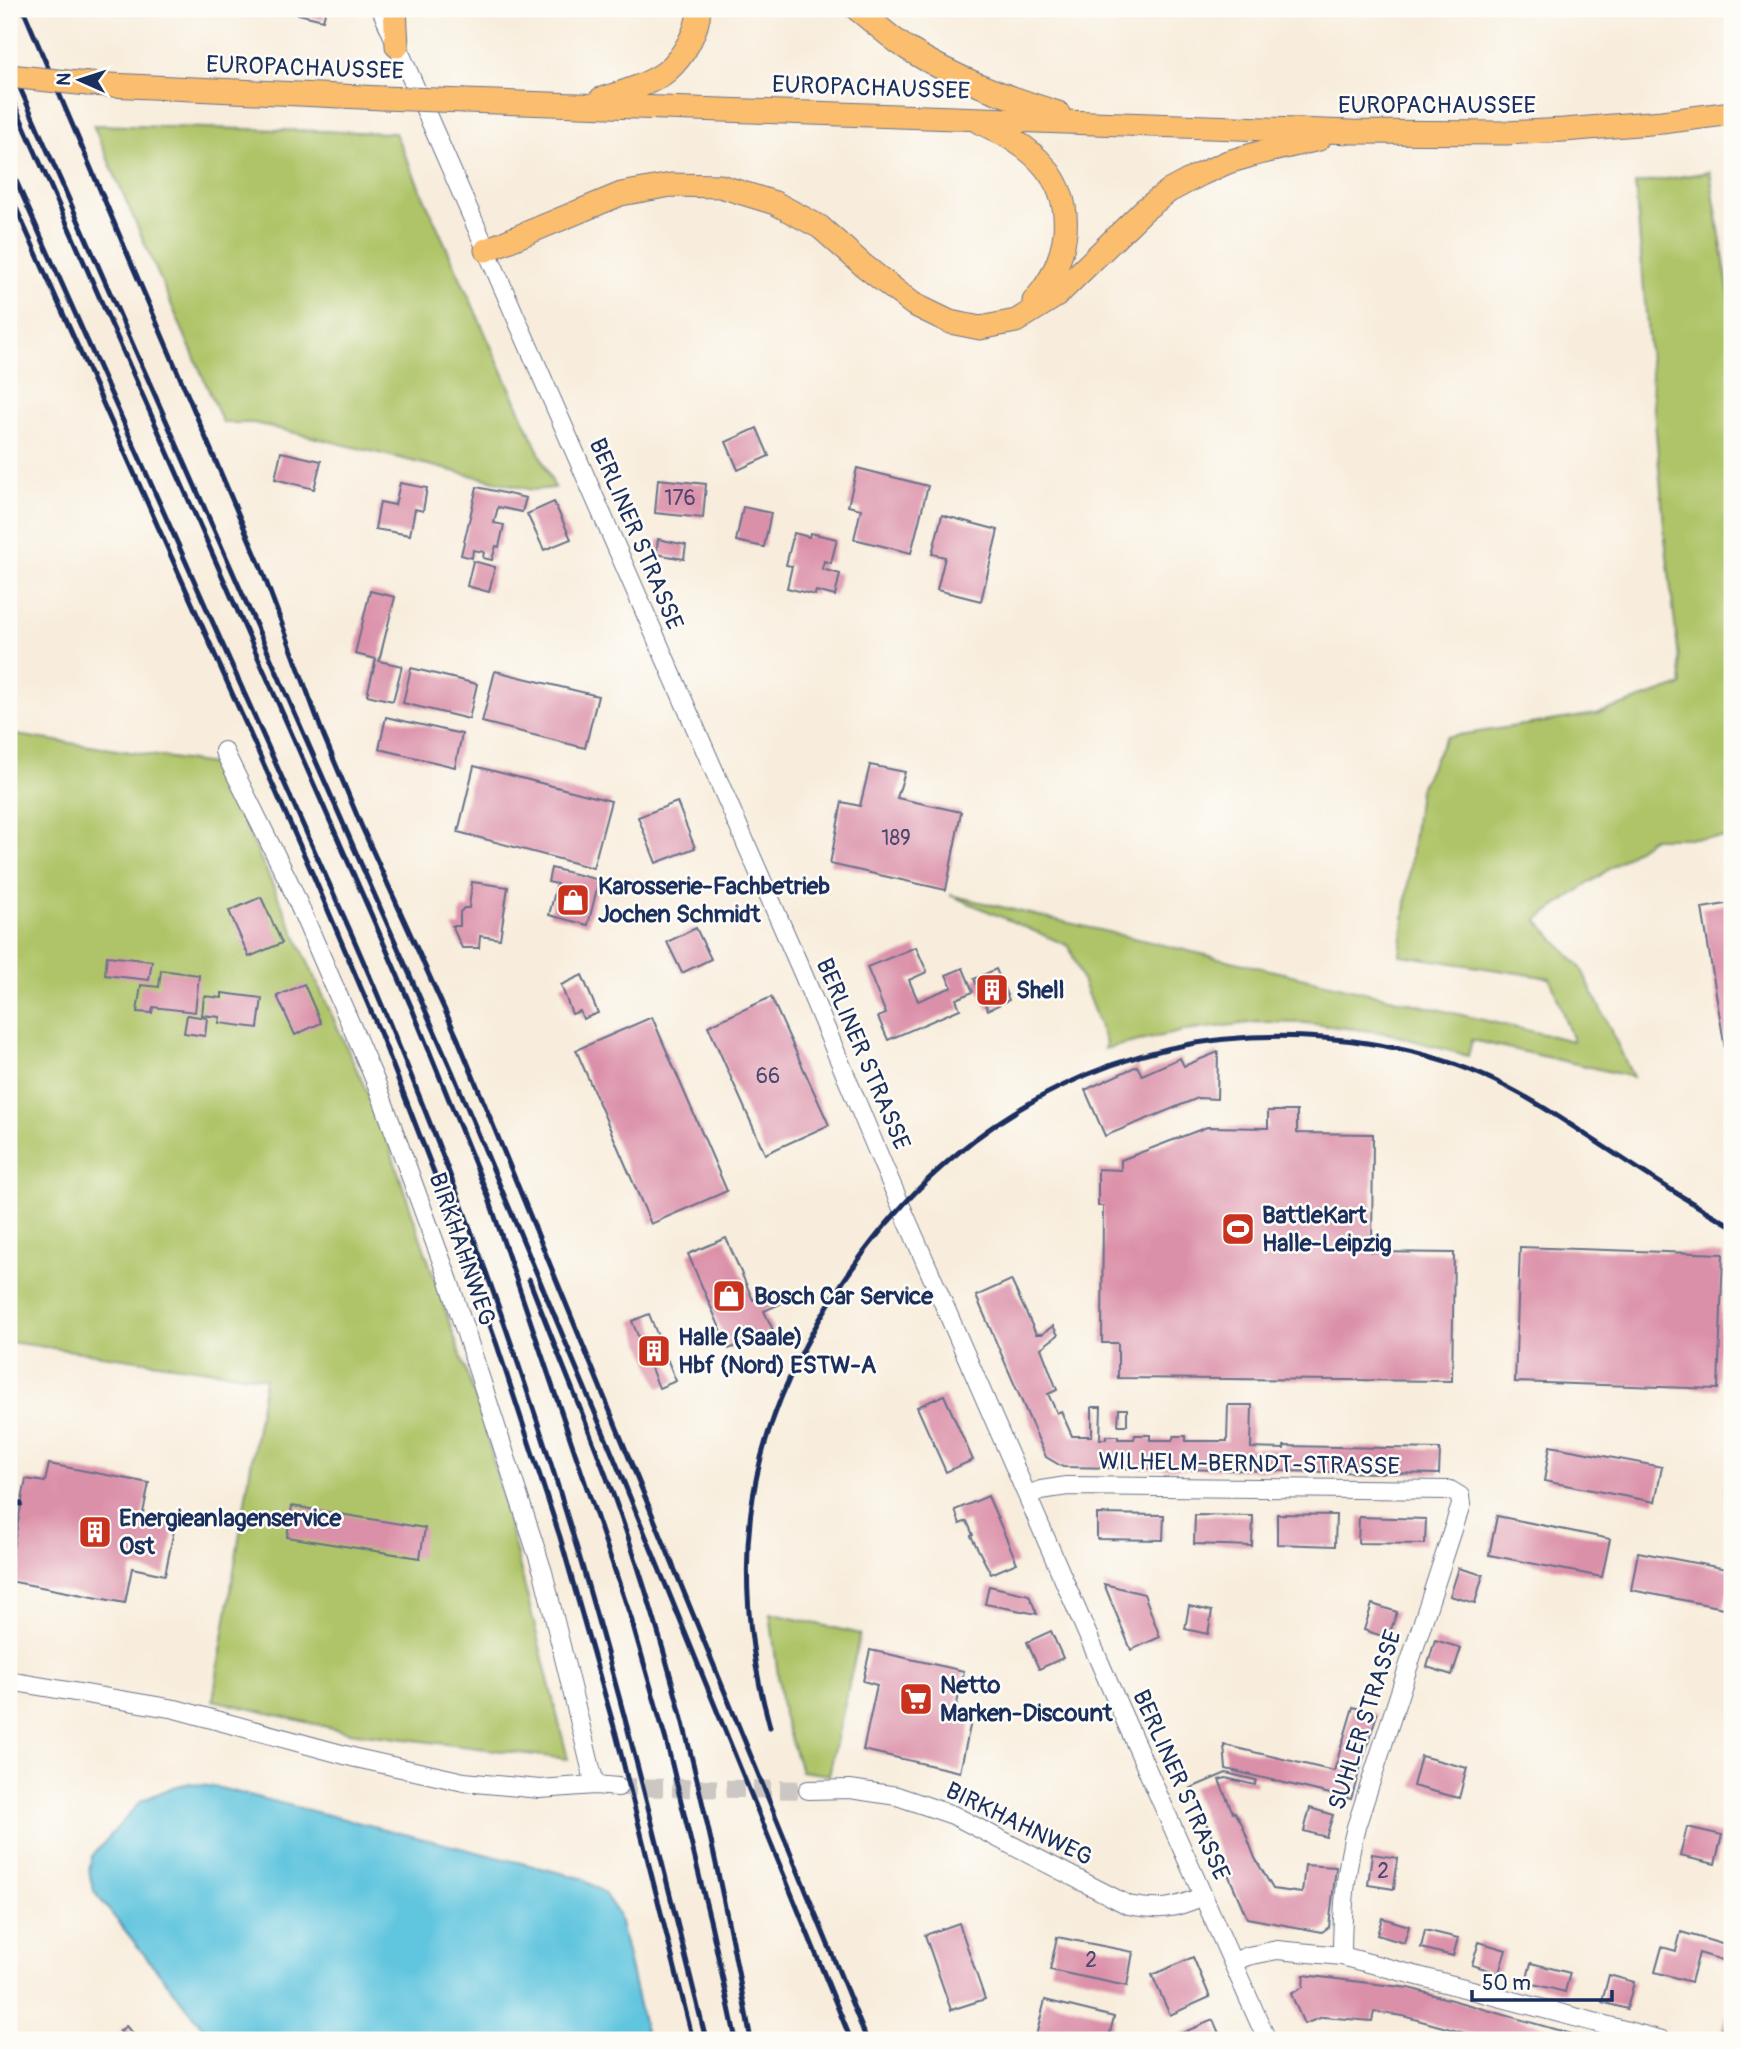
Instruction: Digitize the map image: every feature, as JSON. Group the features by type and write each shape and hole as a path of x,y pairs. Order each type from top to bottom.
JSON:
{"main road":[{"path":"395,9 397,46"},
{"path":"581,105 630,91 666,72 686,49 698,23 699,9"},
{"path":"857,9 905,48 945,71 987,90 1087,122"},
{"name":"EUROPACHAUSSEE","path":"9,76 88,84 382,99 1352,132 1506,133 1662,122 1732,113"},
{"path":"969,118 1013,139 1030,152 1056,183 1062,200 1066,220 1061,257 1048,284 1017,321"},
{"path":"486,250 621,194 671,185 720,186 775,203 820,228 913,304 950,322 980,328 1017,321 1056,296 1144,210 1169,191 1200,174 1259,153 1352,132"}],"street":[{"name":"BERLINER STRASSE","path":"381,9 1110,1686 1267,2040"},
{"name":"BIRKHAHNWEG","path":"224,751 289,882 377,1085 449,1281 543,1572 595,1785"},
{"name":"WILHELM-BERNDT-STRASSE","path":"1028,1495 1067,1486 1450,1490 1460,1496 1461,1505"},
{"name":"SUHLER STRASSE","path":"1342,1956 1352,1843 1356,1826 1461,1505"},
{"path":"9,1681 175,1709 356,1758 464,1782 540,1789 595,1785 618,1787"},
{"name":"BIRKHAHNWEG","path":"808,1790 850,1789 897,1796 941,1811 1128,1905 1152,1909 1180,1906 1203,1896"},
{"path":"1233,1962 1277,1950 1342,1956 1661,2040"}],"green space":[{"path":"93,125 395,133 555,488 532,490 254,423 223,423"},
{"path":"1710,172 1732,313 1732,838 1653,838 1537,920 1581,968 1633,1077 1472,1040 1468,1056 1387,1033 1306,1023 1257,1022 1184,1031 1104,1049 1106,1043 1069,946 950,895 1573,1041 1550,978 1400,955 1419,790 1446,737 1596,714 1682,685 1665,538 1635,184"},
{"path":"9,734 218,765 382,1125 484,1424 568,1759 348,1732 213,1700 265,1378 9,1342"},
{"path":"770,1613 860,1634 829,1775 801,1771 783,1715"}],"water":[{"path":"190,1783 220,1788 581,1878 603,1892 618,1914 647,2040 213,2040 95,1893 90,1875 92,1856 141,1801 173,1787"}],"building":[{"path":"278,9 326,9 323,20"},
{"path":"757,428 769,456 738,470 726,442"},
{"path":"281,452 321,461 314,489 275,479"},
{"path":"857,468 928,486 911,553 854,539 861,509 848,506"},
{"path":"658,479 706,484 703,518 655,513"},
{"path":"400,483 427,488 423,511 415,509 410,535 375,529 380,502 395,505"},
{"path":"477,487 526,498 522,512 498,507 494,523 504,525 499,547 496,546 492,560 483,558 484,552 473,550 472,558 461,555"},
{"path":"554,502 571,539 544,550 527,514"},
{"path":"743,507 771,513 764,547 736,541"},
{"path":"942,515 998,530 981,601 937,590 945,557 932,554"},
{"path":"794,533 809,537 810,533 837,539 831,563 824,561 822,569 840,574 835,596 816,591 815,595 787,588 792,566 786,565"},
{"path":"658,539 686,545 684,559 656,554"},
{"path":"473,561 495,567 489,592 467,586"},
{"path":"370,591 395,597 379,661 402,666 393,701 367,695 376,659 355,654"},
{"path":"411,668 477,684 469,719 403,703"},
{"path":"495,671 598,696 585,748 482,722"},
{"path":"386,717 462,734 455,767 379,749"},
{"path":"870,765 905,772 897,798 961,812 946,890 830,864 842,802 860,806"},
{"path":"474,766 611,801 593,868 458,832"},
{"path":"677,802 695,848 656,863 638,817"},
{"name":"Karosserie-Fachbetrieb Jochen Schmidt","path":"551,868 599,880 588,925 549,915 557,884 548,882"},
{"path":"472,882 508,887 500,939 480,936 479,948 462,948 452,926 460,926 460,912 469,908"},
{"path":"261,897 282,943 249,957 229,911"},
{"path":"1732,903 1732,1086 1731,1086 1702,908"},
{"path":"696,928 711,959 682,973 667,942"},
{"path":"916,947 927,972 909,980 918,1001 952,987 946,975 963,968 973,992 956,999 960,1009 888,1040 878,1017 886,1014 867,967"},
{"path":"107,956 152,961 149,980 105,975"},
{"name":"Shell","path":"996,969 1009,1000 988,1010 974,979"},
{"path":"161,970 199,975 195,1012 153,1007 152,1013 137,1012 141,985 159,987"},
{"path":"582,975 598,1013 583,1019 580,1011 572,1014 561,985"},
{"path":"304,984 321,1023 295,1035 277,996"},
{"path":"222,993 262,998 258,1028 219,1023 220,1017 202,1015 204,996 222,998"},
{"path":"771,997 829,1125 765,1154 708,1026"},
{"path":"187,1015 207,1018 205,1036 184,1033"},
{"path":"652,1017 727,1191 651,1224 576,1050"},
{"path":"1218,1052 1217,1099 1198,1098 1105,1136 1085,1090 1137,1066 1142,1075 1180,1058 1184,1066"},
{"name":"BattleKart Halle-Leipzig","path":"1268,1111 1297,1111 1297,1133 1373,1134 1372,1252 1454,1253 1452,1381 1118,1378 1118,1343 1102,1343 1103,1206 1098,1206 1098,1169 1121,1170 1121,1160 1207,1127 1268,1128"},
{"name":"Bosch Car Service","path":"726,1238 753,1300 774,1291 780,1304 764,1311 773,1330 729,1349 688,1254"},
{"path":"1520,1247 1723,1254 1718,1389 1515,1382"},
{"path":"1011,1280 1036,1334 1042,1334 1053,1326 1058,1335 1041,1348 1057,1390 1048,1394 1057,1413 1061,1411 1072,1436 1092,1436 1092,1407 1101,1407 1100,1439 1118,1436 1118,1439 1134,1439 1135,1435 1150,1435 1150,1440 1172,1440 1174,1436 1186,1436 1186,1441 1227,1441 1228,1405 1252,1405 1251,1448 1284,1449 1284,1446 1440,1449 1439,1474 1063,1467 1046,1457 976,1296"},
{"name":"Halle (Saale) Hbf (Nord) ESTW-A","path":"649,1314 676,1381 659,1388 632,1321"},
{"path":"944,1395 973,1460 946,1472 917,1407"},
{"path":"1119,1409 1127,1409 1127,1425 1118,1425"},
{"path":"1550,1446 1662,1467 1655,1502 1544,1481"},
{"name":"Energieanlagenservice Ost","path":"49,1464 149,1483 142,1518 175,1525 165,1575 132,1568 125,1603 9,1581 9,1561 26,1479 45,1482"},
{"path":"988,1496 1017,1563 991,1574 971,1536 973,1535 967,1521 960,1524 955,1510"},
{"path":"292,1506 425,1528 420,1558 287,1537"},
{"path":"1097,1514 1164,1515 1163,1540 1097,1539"},
{"path":"1277,1514 1336,1515 1335,1546 1277,1544"},
{"path":"1195,1515 1253,1516 1252,1546 1194,1544"},
{"path":"1497,1516 1610,1539 1602,1577 1489,1555"},
{"path":"1359,1517 1426,1519 1425,1544 1358,1543"},
{"path":"1638,1552 1732,1570 1724,1608 1631,1590"},
{"path":"1459,1568 1483,1575 1475,1603 1450,1596"},
{"path":"1104,1584 1144,1594 1160,1637 1131,1650"},
{"path":"989,1586 1029,1595 1037,1614 985,1604"},
{"path":"1372,1604 1397,1612 1388,1638 1364,1630"},
{"path":"1189,1606 1212,1611 1208,1634 1185,1629"},
{"path":"1051,1631 1063,1658 1039,1669 1027,1642"},
{"path":"1435,1640 1461,1648 1452,1675 1427,1667"},
{"name":"Netto Marken-Discount","path":"870,1650 964,1671 955,1713 972,1717 960,1772 863,1750 877,1685 863,1681"},
{"path":"1353,1707 1377,1714 1351,1799 1226,1769 1224,1745 1334,1771"},
{"path":"1421,1756 1467,1768 1459,1798 1413,1786"},
{"path":"1226,1773 1256,1780 1255,1785 1226,1778 1219,1780 1233,1813 1235,1812 1242,1824 1255,1858 1273,1889 1302,1893 1305,1865 1336,1867 1329,1927 1322,1932 1247,1918 1191,1788"},
{"path":"1310,1808 1333,1815 1326,1837 1304,1831"},
{"path":"1687,1827 1722,1835 1715,1864 1680,1856"},
{"path":"1372,1854 1398,1858 1394,1889 1368,1885"},
{"path":"1382,1918 1409,1926 1404,1943 1377,1935"},
{"path":"959,1923 985,1999 951,2010 925,1935"},
{"path":"1425,1930 1458,1938 1453,1956 1421,1948"},
{"path":"1681,1932 1732,1947 1732,1963 1699,1953 1691,1982 1655,1972 1662,1947 1676,1951"},
{"path":"1057,1937 1133,1952 1127,1986 1050,1970"},
{"path":"1479,1942 1506,1950 1499,1973 1472,1965"},
{"path":"1193,1957 1210,1997 1170,2015 1152,1975"},
{"path":"1531,1963 1570,1973 1565,1992 1526,1982"},
{"path":"1304,1975 1409,1988 1593,2040 1490,2040 1403,2016 1374,2012 1372,2021 1323,2017 1304,2024 1291,1994 1303,1987"},
{"path":"1609,1975 1634,1982 1627,2009 1602,2002"},
{"path":"1732,1997 1732,2038 1720,2034"},
{"path":"1045,2000 1114,2017 1108,2040 1093,2040 1063,2033 1061,2040 1035,2040"},
{"path":"1213,2020 1222,2040 1165,2040"},
{"path":"126,2026 138,2040 127,2040 120,2031"}],"tunnel":[{"path":"618,1787 808,1790"}],"railway":[{"path":"23,9 260,565 323,734 361,825 457,1037 867,2040"},
{"path":"9,63 452,1071 614,1458 851,2040"},
{"path":"9,92 371,914 488,1196 631,1618 667,1744 736,2040"},
{"path":"9,165 352,935 414,1082 471,1230 549,1456 591,1595 706,2040"},
{"path":"9,192 313,875 381,1035 455,1227 560,1537 616,1734 693,2040"},
{"path":"770,1727 752,1642 748,1584 749,1526 765,1444 794,1368 833,1297 881,1230 936,1173 996,1125 1061,1086 1131,1059 1206,1042 1285,1036 1396,1048 1454,1064 1509,1088 1676,1194 1732,1226"},
{"path":"529,1279 615,1499 665,1656 698,1783 751,2040"},
{"path":"9,1502 21,1504"}],"place":[{"name":"Karosserie-Fachbetrieb Jochen Schmidt","path":"573,900"},
{"name":"Shell","path":"992,990"},
{"name":"BattleKart Halle-Leipzig","path":"1238,1229"},
{"name":"Bosch Car Service","path":"729,1296"},
{"name":"Halle (Saale) Hbf (Nord) ESTW-A","path":"654,1351"},
{"name":"Energieanlagenservice Ost","path":"95,1532"},
{"name":"Netto Marken-Discount","path":"916,1699"}]}
